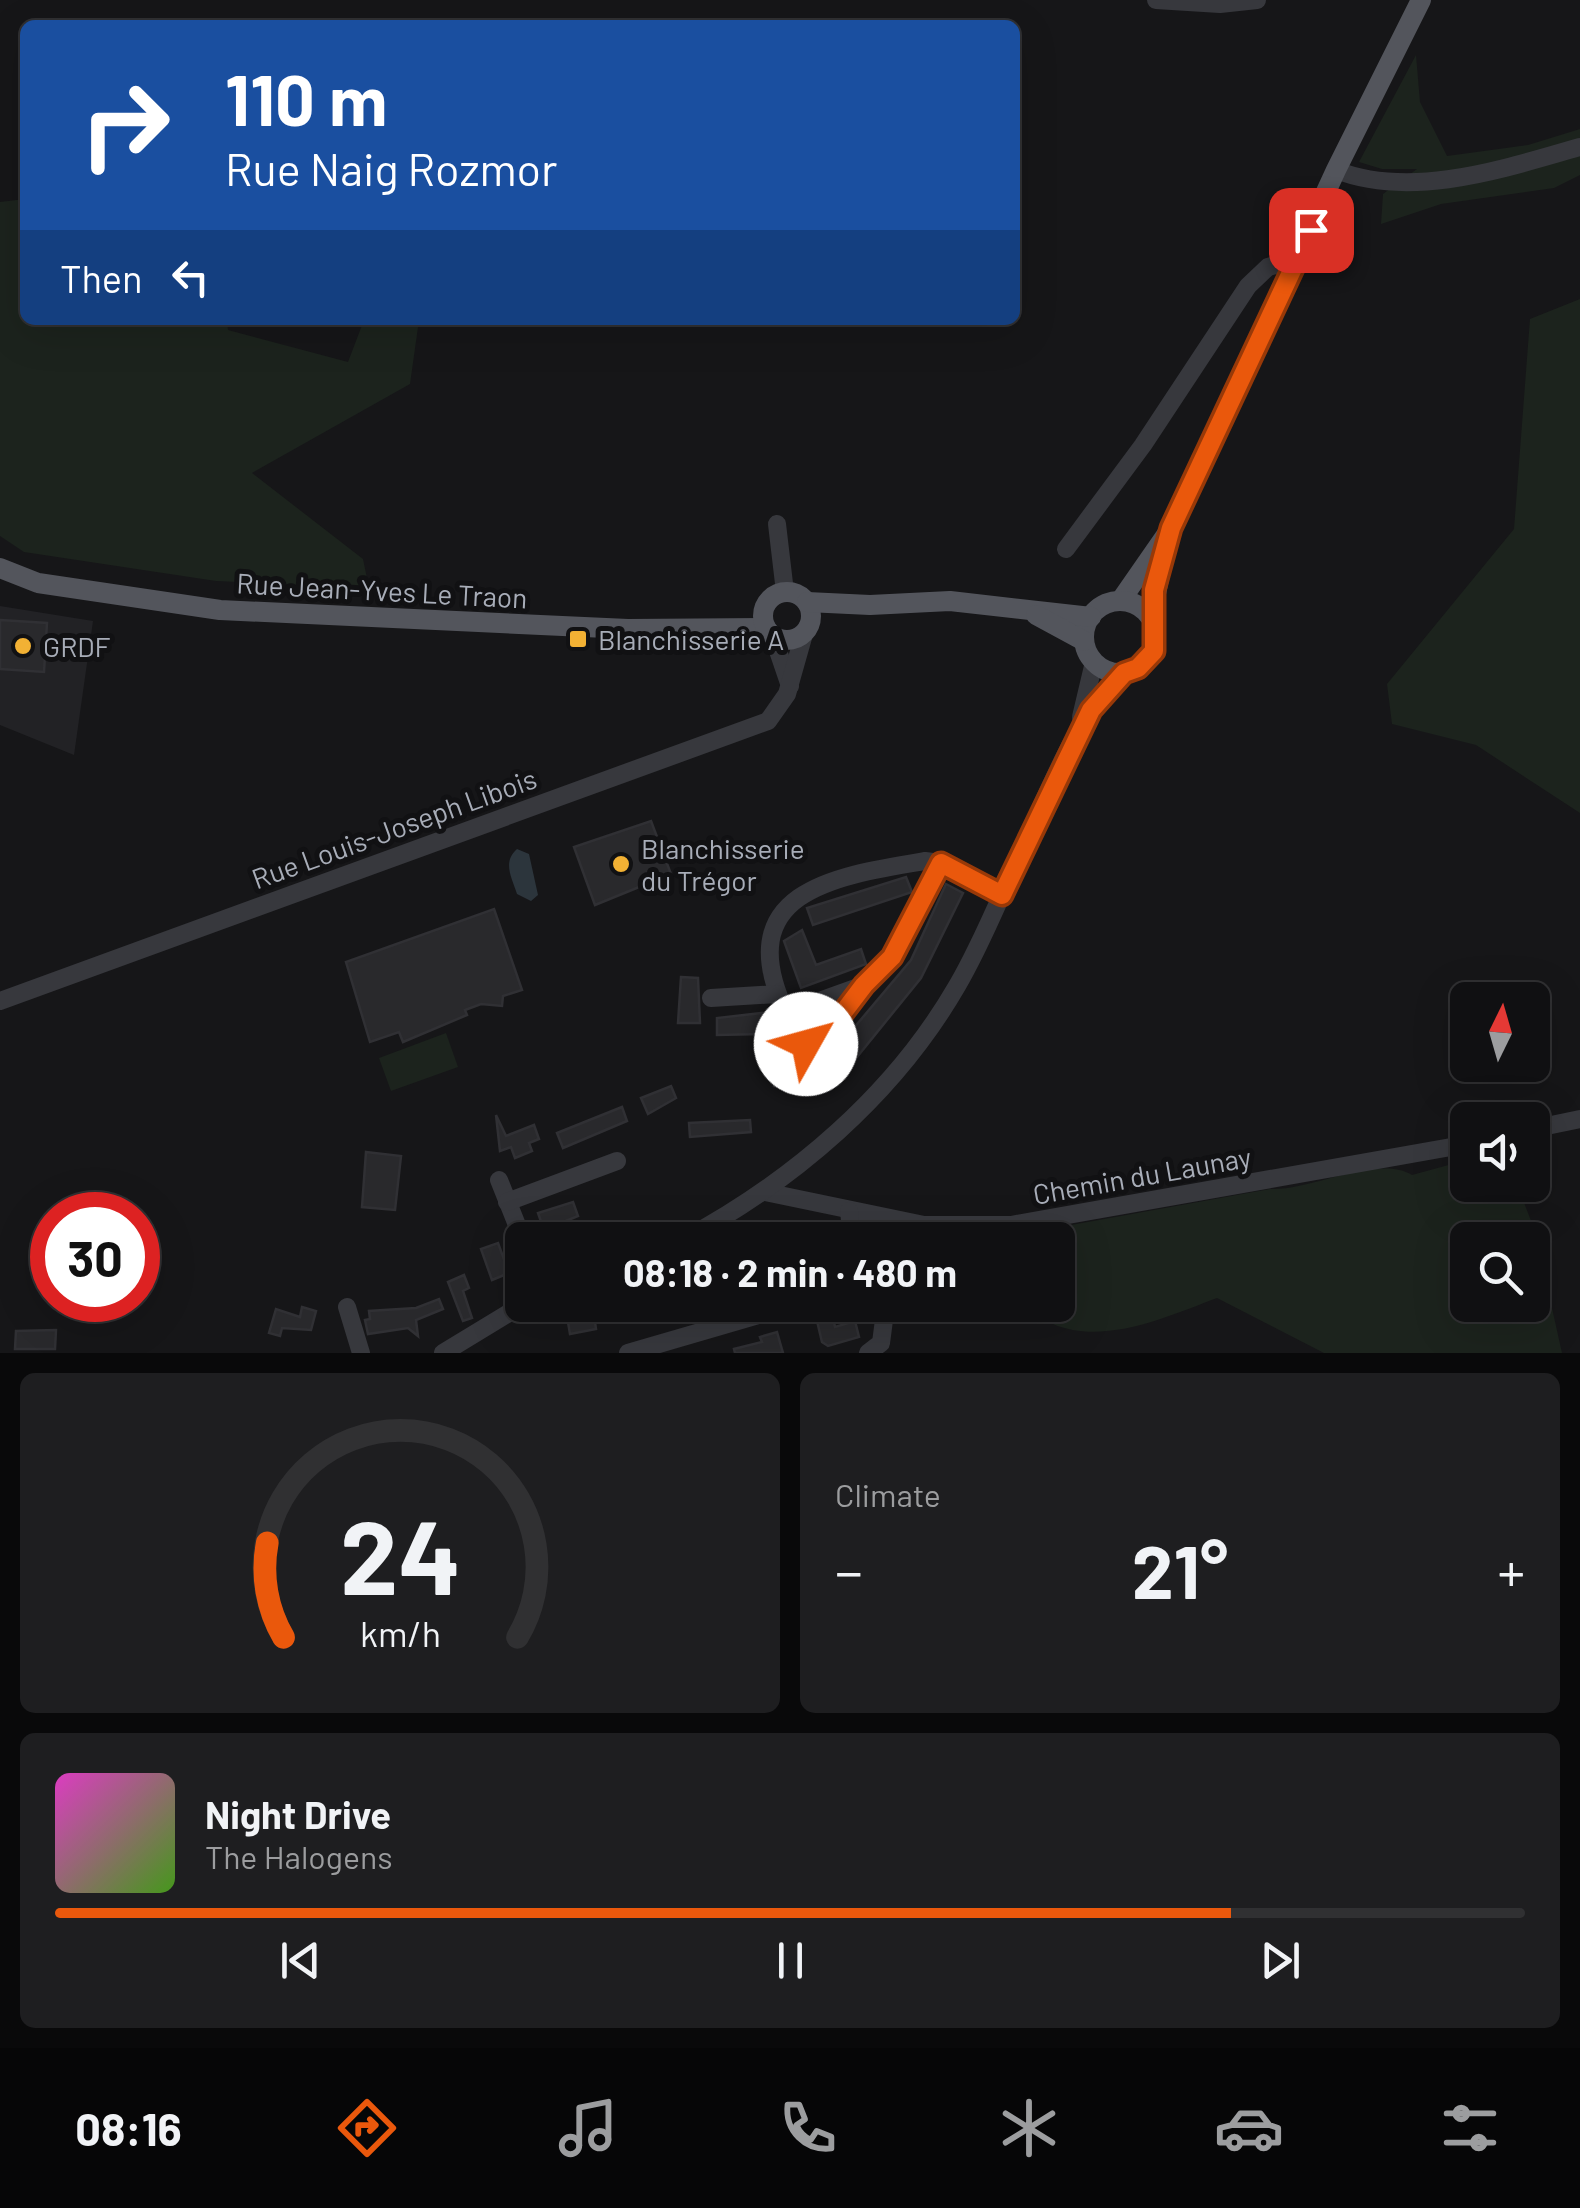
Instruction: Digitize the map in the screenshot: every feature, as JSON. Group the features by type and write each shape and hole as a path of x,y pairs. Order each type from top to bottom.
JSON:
{"main road":[{"path":"1084,641 1091,616 1099,608 1120,600 1171,528 1336,170 1421,0"},
{"path":"1151,618 1171,528"},
{"name":"Rue Jean-Yves Le Traon","path":"0,568 38,583 220,610 693,629 768,624 786,641 870,606"},
{"path":"0,584 38,583"},
{"path":"768,624 784,592 807,602 870,606 950,601 1091,616"},
{"path":"1025,610 1084,641 1094,662 1124,673 1138,668 1154,651 1156,628 1135,604 1120,600"},
{"path":"807,602 807,629"}],"street":[{"path":"1156,0 1257,0"},
{"path":"1336,170 1357,179 1446,180 1580,147"},
{"path":"1066,549 1143,446 1248,286 1268,267 1298,259"},
{"path":"778,524 784,592"},
{"path":"768,624 790,686"},
{"name":"Rue Louis-Joseph Libois","path":"0,1001 768,721 790,686 807,629"},
{"path":"1075,737 1094,662"},
{"path":"713,1222 765,1192 822,1146 925,1034 958,986 1075,737 1104,692 1124,673"},
{"path":"941,863 892,957 864,985 850,1008 823,1039 813,1043 793,1037 777,994 770,957 777,921 789,905 827,880 924,861 941,863 1002,895"},
{"path":"786,1014 864,985"},
{"path":"711,998 777,994"},
{"path":"1550,1126 1580,1119"},
{"name":"Chemin du Launay","path":"765,1192 924,1224 1038,1222 1450,1147"},
{"path":"507,1202 617,1161"},
{"path":"794,1170 824,1206"},
{"path":"499,1180 515,1222"},
{"path":"848,1211 850,1222"},
{"path":"346,1307 361,1353"},
{"path":"443,1353 505,1315"},
{"path":"628,1353 735,1322"},
{"path":"868,1353 881,1343 884,1322"}],"shaded area":[{"path":"1416,55 1420,102 1447,156 1528,145 1580,129 1580,175 1554,188 1441,204 1381,224 1383,194 1417,169 1382,169 1359,162"},
{"path":"20,200 20,325 228,325 228,330 348,362 362,325 418,325 410,384 252,473 363,559 369,588 216,581 24,552 0,536 0,202"},
{"path":"1580,299 1580,813 1476,745 1392,724 1387,684 1514,529 1530,319"},
{"path":"0,606 93,621 74,755 0,725"},
{"path":"517,849 529,854 538,895 531,901 517,894 511,876 510,859"},
{"path":"446,1033 458,1067 391,1091 379,1058"},
{"path":"1450,1165 1450,1202 1524,1202 1532,1222 1450,1222 1450,1322 1550,1322 1550,1299 1562,1353 1324,1353 1217,1298 1115,1330 1093,1332 1053,1324 1075,1322 1075,1224 1362,1171 1398,1170 1412,1175"}],"building":[{"name":"GRDF","path":"0,620 47,623 44,672 0,669"},
{"name":"Blanchisserie du Trégor","path":"651,821 671,874 595,905 574,847"},
{"path":"906,877 912,892 813,925 807,908"},
{"path":"946,884 963,893 921,978 840,1078 826,1067 840,1051 837,1048 911,960"},
{"path":"494,909 522,990 503,996 502,1006 481,1004 465,1010 467,1015 403,1042 399,1032 370,1042 346,962"},
{"path":"802,930 816,965 861,949 866,964 801,988 784,941"},
{"path":"681,977 698,978 700,1023 678,1023"},
{"path":"762,1013 762,1034 717,1035 717,1018"},
{"path":"778,1069 820,1078 816,1095 774,1086"},
{"path":"671,1086 676,1098 648,1114 641,1098"},
{"path":"622,1107 627,1121 563,1148 557,1133"},
{"path":"496,1115 506,1136 534,1125 539,1139 529,1143 532,1151 515,1158 511,1147 500,1151"},
{"path":"750,1120 751,1132 690,1137 689,1123"},
{"path":"366,1152 401,1156 395,1210 362,1207"},
{"path":"573,1202 578,1216 563,1222 541,1222 538,1213"},
{"path":"498,1243 505,1275 492,1280 481,1249"},
{"path":"464,1275 469,1288 463,1291 472,1318 463,1321 448,1282"},
{"path":"439,1299 443,1309 416,1320 418,1336 408,1328 368,1334 365,1320 370,1319 369,1311 416,1308"},
{"path":"302,1307 316,1311 311,1330 282,1328 280,1336 269,1333 276,1309 300,1317"},
{"path":"568,1322 595,1322 596,1329 570,1334"},
{"path":"817,1322 834,1322 835,1327 855,1322 859,1337 828,1346 822,1342"},
{"path":"56,1330 55,1349 15,1349 16,1331"},
{"path":"777,1332 783,1353 735,1353 734,1349 762,1342 760,1337"}],"place":[{"name":"Blanchisserie A","path":"578,639"},
{"name":"GRDF","path":"23,646"},
{"name":"Blanchisserie du Trégor","path":"621,864"}],"route":[{"path":"806,1044 823,1039 864,985 892,957 941,863 1002,895 1091,710 1124,673 1148,661 1156,640 1151,618 1154,590 1171,528 1311,230"}]}
